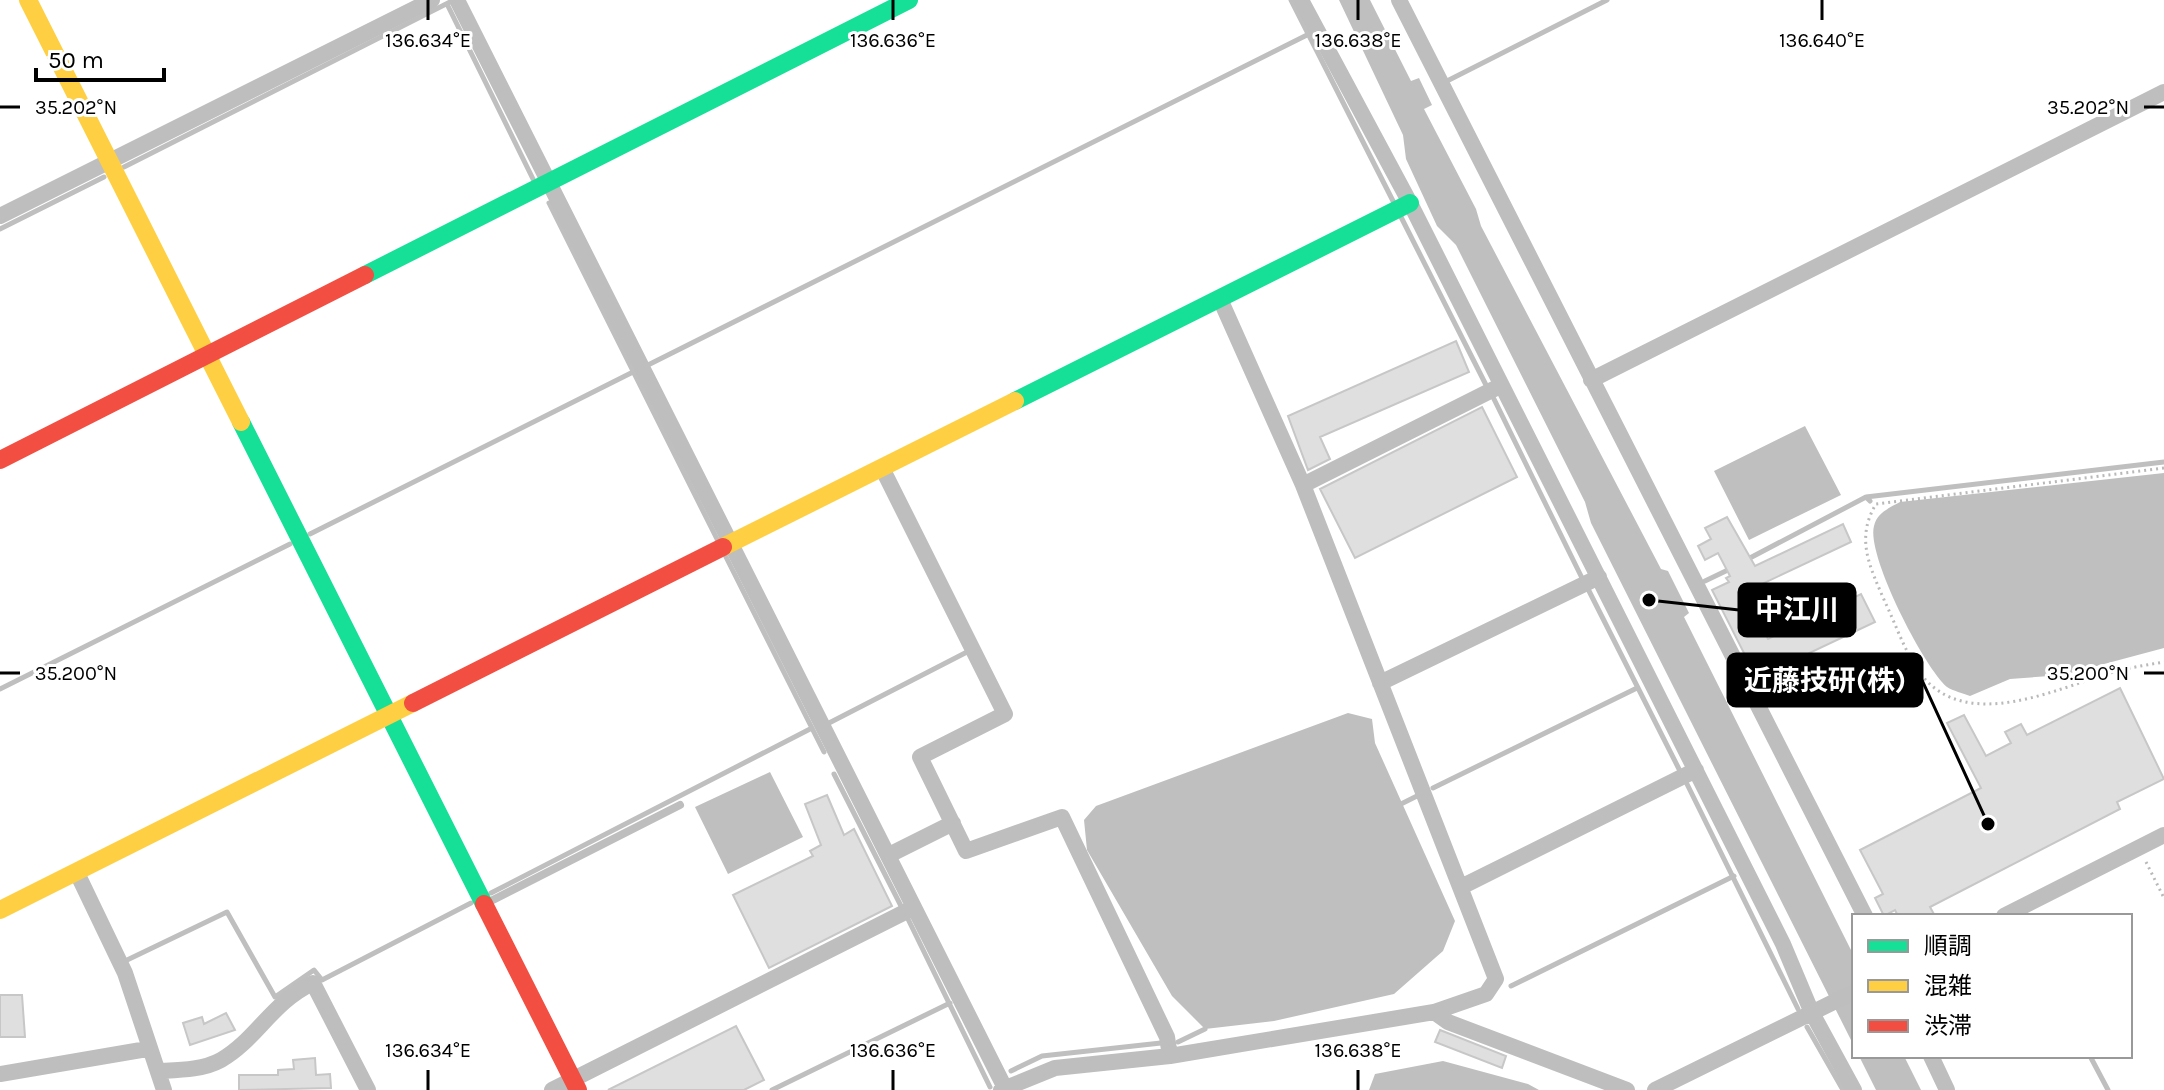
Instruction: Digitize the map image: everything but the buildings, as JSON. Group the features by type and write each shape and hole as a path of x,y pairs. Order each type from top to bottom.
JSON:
{"street":[{"path":"28,0 576,1085"},
{"path":"0,216 432,0"},
{"path":"457,0 1004,1089 1055,1068 1170,1056 1434,1012 1486,994 1496,979 1303,485 1220,299"},
{"path":"0,460 909,0"},
{"path":"1301,0 1410,203 1854,1090"},
{"path":"1399,0 1864,914"},
{"path":"1591,380 2164,92"},
{"path":"0,910 1410,203"},
{"path":"1303,485 1500,386"},
{"path":"882,468 1005,714 920,757 966,851 1062,817 1167,1037 1170,1056"},
{"path":"1380,683 1599,577"},
{"path":"1461,887 1696,770"},
{"path":"889,855 953,823"},
{"path":"2008,914 2164,835"},
{"path":"77,873 125,973 147,1049 159,1071 164,1090"},
{"path":"552,1090 576,1085 913,908"},
{"path":"159,1071 193,1068 223,1059 290,994 313,983 368,1090"},
{"path":"1655,1090 1852,993"},
{"path":"1434,1012 1448,1022 1627,1090"},
{"path":"0,1074 147,1049"},
{"path":"1932,1058 1947,1090"}],"lane":[{"path":"484,904 680,805"}],"path":[{"path":"2164,468 1876,504 1867,518 1864,537 1867,560 1910,659 1926,680 1942,692 1972,703 2011,702 2116,671 2164,662"},
{"path":"2139,848 2164,898"}],"shaded area":[{"path":"1339,0 1370,0 1411,81 1419,78 1432,105 1424,109 1476,209 1481,226 1661,569 1668,571 1689,613 1684,617 1852,952 1852,1042 1591,523 1585,502 1456,245 1437,226 1406,159 1403,135"},
{"path":"1805,426 1841,495 1749,540 1714,471"},
{"path":"2164,473 2164,648 2063,675 2010,679 1970,696 1947,687 1912,635 1879,561 1874,526 1881,514 1900,502"},
{"path":"1348,713 1372,719 1375,743 1455,921 1443,951 1394,994 1274,1021 1205,1029 1172,996 1087,850 1084,820 1096,806"},
{"path":"770,772 803,837 728,874 695,807"},
{"path":"1860,1058 1905,1058 1921,1090 1876,1090"},
{"path":"1443,1061 1528,1084 1539,1090 1369,1090 1375,1074"}],"waterway":[{"path":"1291,0 1394,203"},
{"path":"1447,81 1607,0"},
{"path":"124,167 450,2"},
{"path":"447,4 533,179"},
{"path":"646,366 1309,34"},
{"path":"0,229 104,177"},
{"path":"549,203 718,541"},
{"path":"1400,215 1486,385"},
{"path":"310,534 635,371"},
{"path":"1492,395 1582,578"},
{"path":"1866,497 2164,462"},
{"path":"1748,559 1866,497 1870,501"},
{"path":"0,689 290,544"},
{"path":"726,557 824,752"},
{"path":"1705,581 1732,568"},
{"path":"1587,587 1681,773"},
{"path":"829,723 967,652"},
{"path":"1433,788 1637,688"},
{"path":"491,893 812,728"},
{"path":"834,774 901,906"},
{"path":"1686,782 1798,1009"},
{"path":"1401,804 1417,796"},
{"path":"1511,986 1734,876"},
{"path":"125,961 227,912 275,997 314,970 322,980 471,903"},
{"path":"908,919 990,1087"},
{"path":"772,1090 950,1003"},
{"path":"1807,1027 1843,1090"},
{"path":"1178,1042 1205,1029"},
{"path":"1011,1071 1042,1056 1161,1043"},
{"path":"2091,1058 2108,1090"}],"traffic: fast":[{"path":"365,275 909,0"},
{"path":"1015,401 1410,203"},
{"path":"241,422 484,904"}],"traffic: slow":[{"path":"28,0 241,422"},
{"path":"723,547 1015,401"},
{"path":"0,910 413,703"}],"traffic: jam":[{"path":"0,460 365,275"},
{"path":"413,703 723,547"},
{"path":"484,904 578,1090"}],"place":[{"name":"中江川","path":"1649,600"},
{"name":"近藤技研(株)","path":"1988,824"}]}
